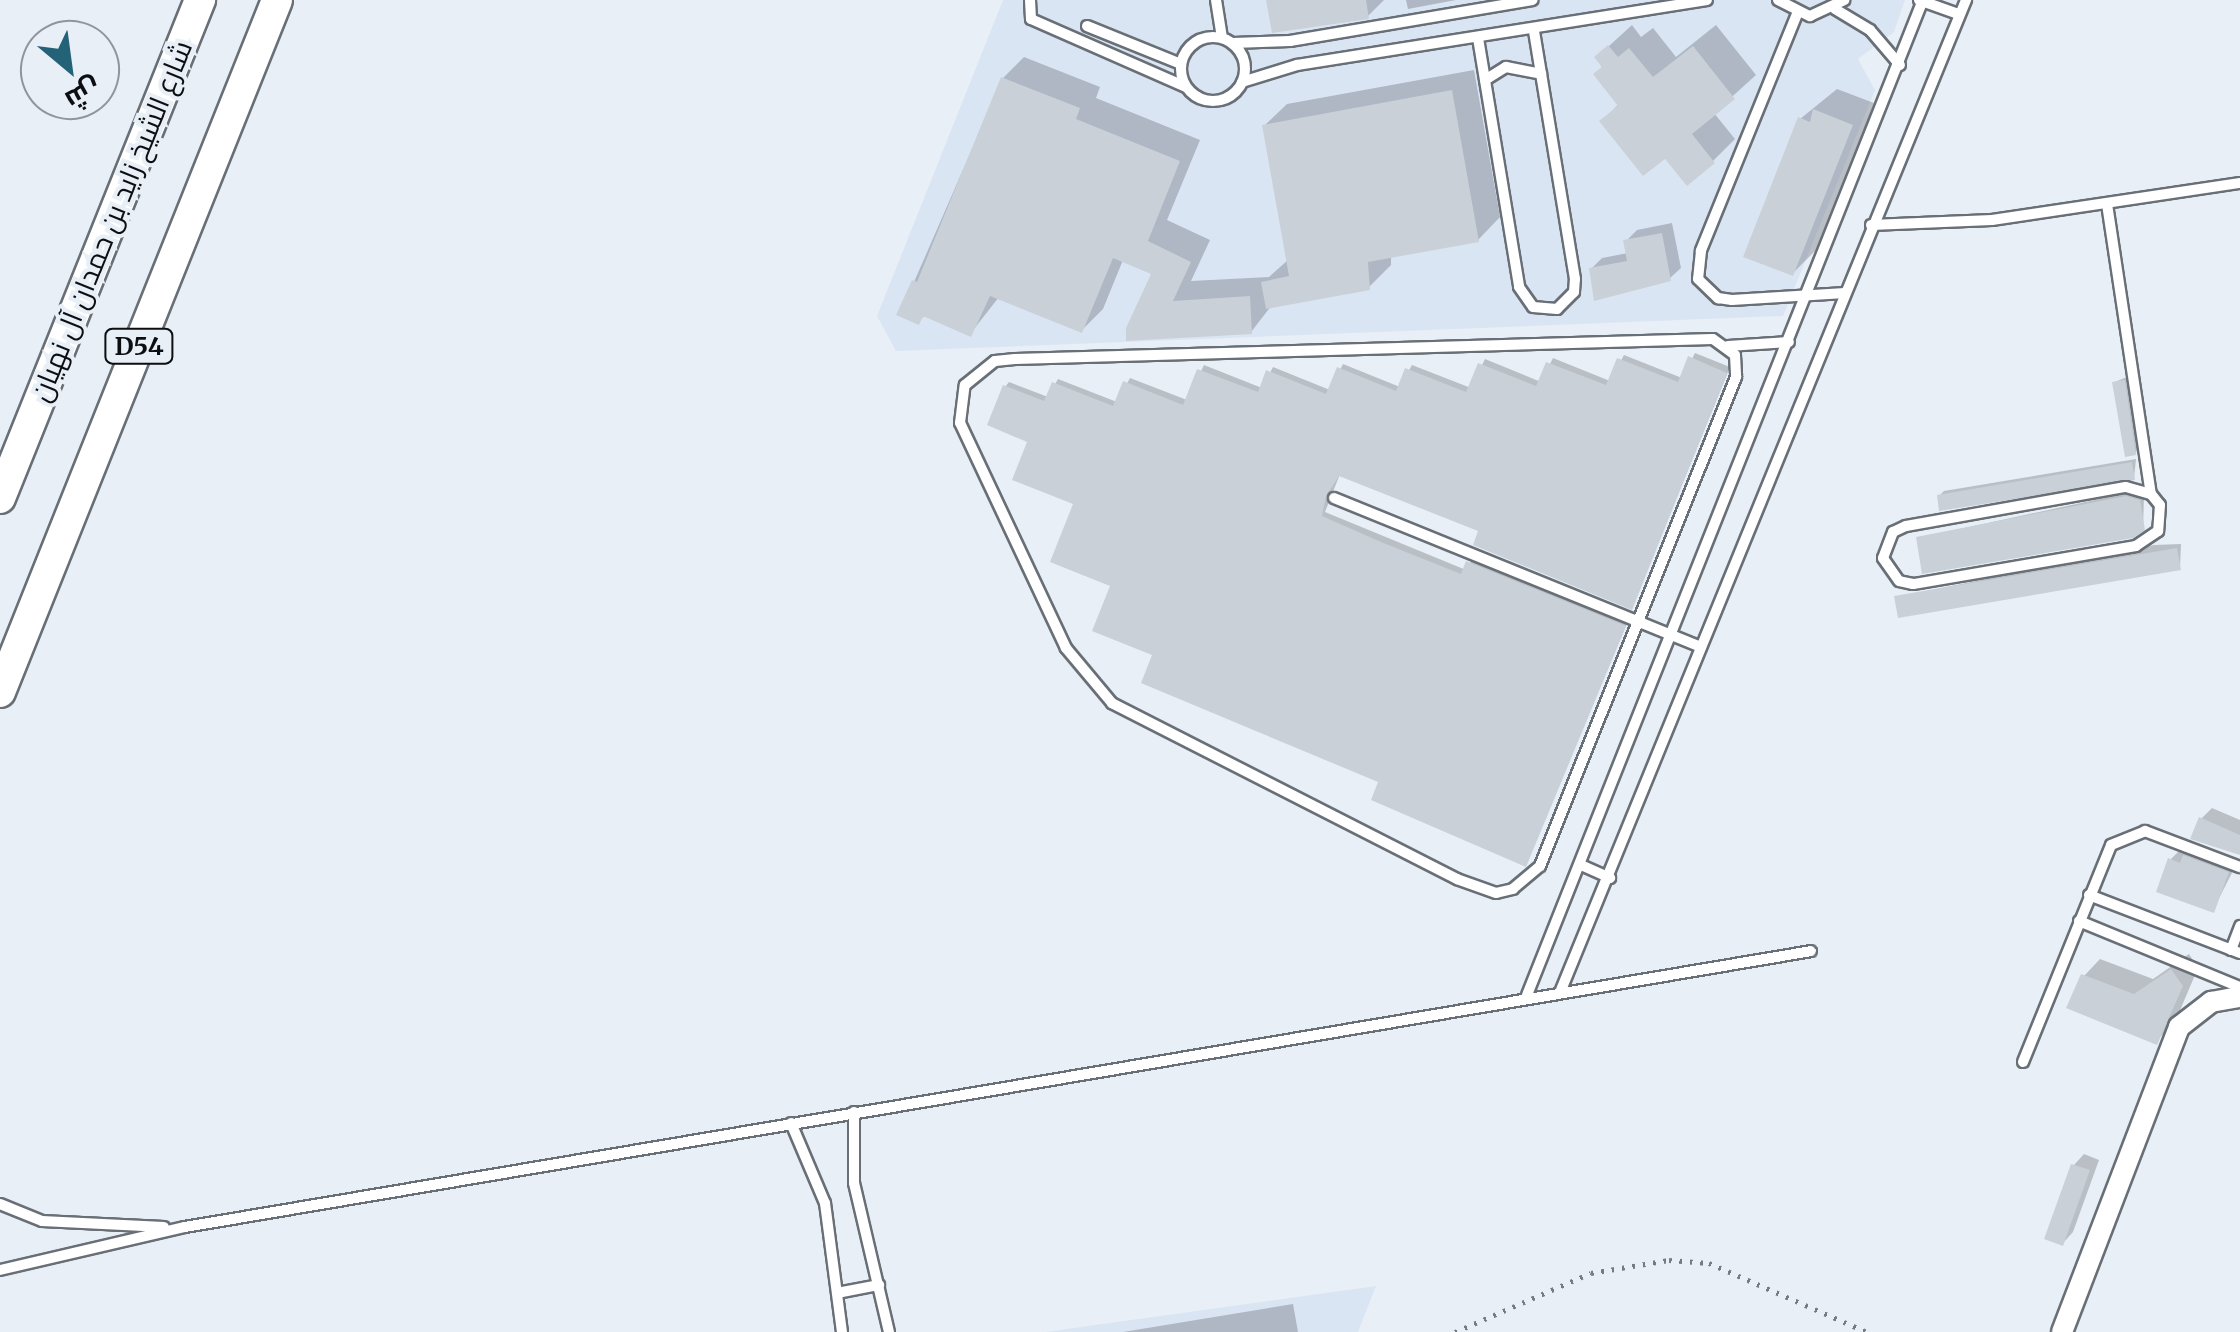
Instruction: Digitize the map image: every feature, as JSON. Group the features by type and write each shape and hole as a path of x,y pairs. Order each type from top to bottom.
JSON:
{"main road":[{"name":"شارع الشيخ زايد بن حمدان آل نهيان","path":"0,498 200,0"},
{"name":"D54","path":"0,692 277,0"}],"street":[{"path":"2062,1332 2179,1027 2211,1002 2240,998"}],"lane":[{"path":"1030,0 1031,19 1186,88 1202,99 1221,100 1242,82 1297,65 1707,0"},
{"path":"1216,0 1228,40 1244,61 1242,82"},
{"path":"1186,88 1181,64 1201,38 1290,41 1533,0"},
{"path":"1778,0 1797,14 1834,9 1844,0"},
{"path":"1527,996 1900,66 1921,0 1958,14"},
{"path":"1561,990 1610,878 1871,224 1966,0"},
{"path":"1834,9 1870,30 1900,66"},
{"path":"1797,14 1696,264 1698,279 1718,298 1845,293"},
{"path":"1087,26 1181,64"},
{"path":"1478,38 1520,286 1532,307 1557,310 1574,292 1575,279 1534,30"},
{"path":"1485,80 1506,66 1541,74"},
{"path":"1871,224 1992,220 2240,183"},
{"path":"2107,204 2152,494 2162,518 2158,531 2136,546 1913,584 1899,580 1883,558 1893,532 1906,526 2126,487 2152,494"},
{"path":"1728,346 1736,377 1540,866 1514,889 1478,890 1134,718 1094,686 1043,600 960,424 958,404 978,370 1015,359 1713,339 1728,346 1790,342"},
{"path":"1334,498 1700,647"},
{"path":"2023,1062 2111,845 2132,832 2157,834 2240,867"},
{"path":"1582,865 1610,878"},
{"path":"2090,894 2236,952 2240,926"},
{"path":"2079,921 2240,987"},
{"path":"0,1270 186,1227 1561,990 1811,951"},
{"path":"854,1112 854,1183 889,1332"},
{"path":"790,1123 822,1192 842,1332"},
{"path":"0,1204 42,1221 186,1227"},
{"path":"838,1293 879,1285"}],"path":[{"path":"1454,1332 1590,1273 1669,1260 1709,1263 1867,1332"}],"shaded area":[{"path":"1003,0 1905,0 1894,32 1858,59 1875,90 1783,316 896,351 877,316"},
{"path":"1376,1286 1358,1332 1045,1332"}],"building":[{"path":"1266,0 1366,0 1369,19 1272,33"},
{"path":"1608,45 1618,57 1629,48 1653,77 1693,46 1735,99 1692,134 1715,163 1687,186 1665,159 1643,176 1599,121 1618,106 1593,74 1602,67 1594,57"},
{"path":"1001,77 1080,108 1076,119 1180,161 1148,241 1191,262 1173,301 1250,296 1252,334 1126,341 1126,328 1151,274 1113,258 1082,333 990,296 971,337 923,316 919,325 896,315 912,280 917,282"},
{"path":"1452,90 1479,242 1368,262 1370,290 1266,309 1261,282 1289,276 1262,125"},
{"path":"1813,109 1853,125 1793,276 1743,257 1798,117 1810,122"},
{"path":"1662,233 1671,281 1594,301 1589,268 1627,261 1623,240"},
{"path":"1688,356 1727,373 1632,610 1473,545 1478,531 1339,476 1326,496 1322,516 1381,542 1461,574 1466,561 1626,626 1526,867 1371,800 1378,782 1141,683 1152,655 1092,631 1110,586 1050,562 1073,504 1012,480 1027,442 987,425 1003,385 1044,401 1052,382 1113,406 1123,381 1183,405 1197,369 1258,392 1266,370 1326,394 1337,367 1396,391 1405,368 1466,392 1478,363 1536,386 1546,362 1606,385 1617,358 1678,382"},
{"path":"2125,380 2136,455 2125,457 2112,382"},
{"path":"2132,462 2135,480 1939,511 1937,495"},
{"path":"2126,496 2140,500 2145,530 2133,538 1922,574 1916,537"},
{"path":"2177,548 2181,570 1898,618 1894,596"},
{"path":"2199,817 2240,835 2240,855 2190,839"},
{"path":"2183,855 2229,872 2214,913 2156,892 2168,858 2180,863"},
{"path":"2171,969 2183,986 2157,1045 2066,1008 2081,974 2134,994"},
{"path":"2071,1164 2090,1170 2063,1246 2044,1239"}]}
